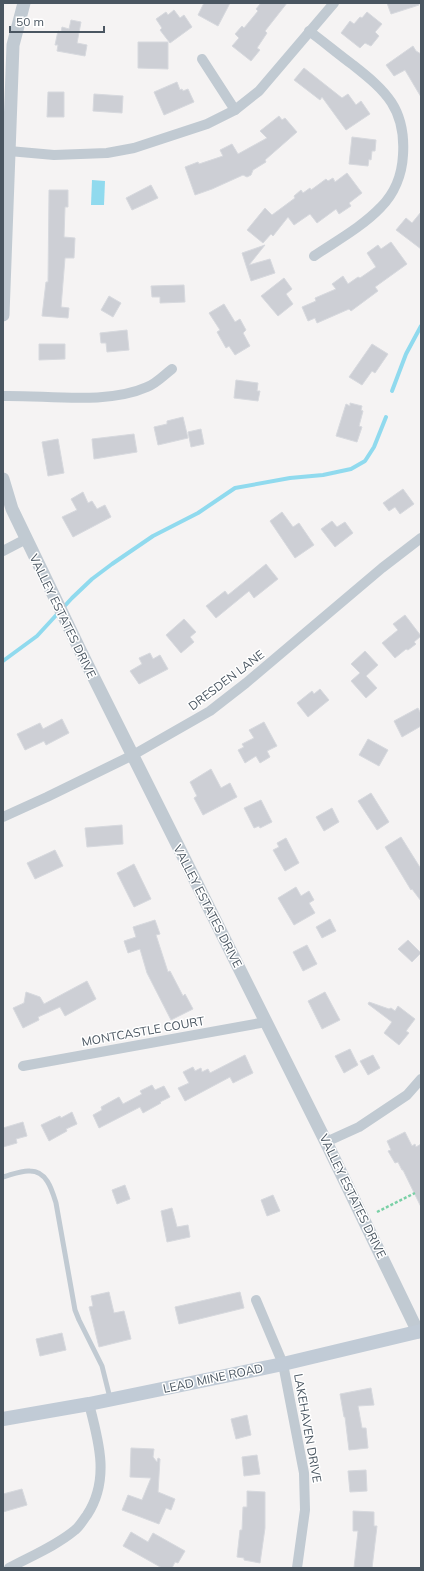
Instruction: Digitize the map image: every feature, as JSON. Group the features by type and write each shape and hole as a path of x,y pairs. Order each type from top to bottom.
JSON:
{"main road":[{"name":"LEAD MINE ROAD","path":"3,1419 89,1404 283,1364 420,1331"}],"street":[{"path":"3,315 13,45 17,24 24,3"},
{"path":"9,151 81,155 121,152 200,127 235,110 259,91 334,3"},
{"path":"309,31 384,91 398,115 403,129 404,145 400,175 388,199 370,218 314,256"},
{"path":"202,59 235,110"},
{"path":"3,396 87,397 121,395 149,387 172,369"},
{"name":"VALLEY ESTATES DRIVE","path":"3,479 12,510 81,652 420,1331"},
{"name":"DRESDEN LANE","path":"3,817 133,755 210,711 246,683 386,565 421,538"},
{"path":"3,552 26,539"},
{"name":"MONTCASTLE COURT","path":"23,1066 266,1022"},
{"path":"326,1142 359,1127 407,1095 421,1079"},
{"name":"LAKEHAVEN DRIVE","path":"256,1300 283,1364 305,1477 305,1510 297,1568"},
{"path":"9,1568 58,1541 76,1529 93,1505 98,1491 101,1475 95,1425 89,1404"}],"lane":[{"path":"3,1177 30,1170 40,1173 51,1187 56,1202 75,1310 102,1366 111,1399"}],"path":[{"path":"377,1212 415,1194"}],"water":[{"path":"92,180 105,181 104,205 91,205"}],"building":[{"path":"204,3 230,3 218,26 198,15"},
{"path":"261,3 287,3 265,31 267,33 257,48 260,50 251,61 232,46 239,38 235,34 242,26 244,28 258,11 256,9"},
{"path":"387,3 419,3 419,5 391,14"},
{"path":"174,10 180,18 184,15 192,27 170,43 160,30 162,28 156,19 166,12 168,15"},
{"path":"367,12 382,24 375,32 379,36 371,46 365,43 360,48 341,33 350,21 354,24"},
{"path":"71,20 81,22 77,43 87,45 85,56 57,51 58,45 55,45 58,31 61,32 62,27 69,29"},
{"path":"138,42 168,42 168,69 138,68"},
{"path":"413,46 416,51 421,54 421,97 405,70 394,76 386,65"},
{"path":"304,68 342,98 348,94 356,105 361,101 370,114 346,130 322,97 320,100 294,80"},
{"path":"177,82 180,90 182,89 183,91 188,89 194,102 164,115 154,92"},
{"path":"48,92 64,92 64,117 47,117"},
{"path":"94,94 123,96 122,113 93,111"},
{"path":"279,116 282,120 285,118 297,132 265,160 266,162 253,170 251,175 247,177 243,175 195,195 185,167 223,156 220,150 232,144 238,154 267,138 260,131"},
{"path":"352,137 376,140 375,151 372,151 371,160 369,159 368,166 349,164"},
{"path":"347,173 362,193 349,203 351,206 339,214 336,209 317,223 310,214 294,225 288,217 273,236 271,234 263,243 247,230 265,208 272,215 295,198 294,196 301,190 303,193 310,188 311,190 326,179 328,181 333,178 335,182"},
{"path":"151,185 158,198 132,210 126,198"},
{"path":"49,190 68,190 68,207 65,207 64,237 75,238 74,258 65,258 61,307 69,308 68,318 42,316 46,282 48,282"},
{"path":"421,212 421,249 396,230 406,218 412,223"},
{"path":"391,242 407,264 375,287 378,291 351,311 349,309 317,323 315,318 308,321 302,307 316,301 315,298 336,289 332,284 343,276 348,284 376,267 367,253 378,245 381,249"},
{"path":"265,245 249,265 270,259 275,273 251,281 242,253"},
{"path":"284,278 292,289 286,294 293,304 278,316 261,296"},
{"path":"184,285 185,302 160,303 160,297 152,297 151,286"},
{"path":"109,296 121,303 113,317 101,310"},
{"path":"224,304 235,322 240,319 246,330 243,333 250,346 235,355 229,346 226,348 217,332 220,330 209,313"},
{"path":"127,330 129,350 107,352 106,343 101,343 100,333"},
{"path":"39,344 65,344 65,359 39,360"},
{"path":"372,344 388,354 375,373 372,371 362,385 349,377"},
{"path":"236,380 258,383 257,391 260,391 258,401 234,398"},
{"path":"350,403 362,406 361,410 363,411 359,426 362,427 357,442 336,436 346,404 350,406"},
{"path":"183,417 188,438 158,445 154,427 167,424 167,421"},
{"path":"201,429 204,444 191,447 188,432"},
{"path":"134,434 137,452 94,459 92,439"},
{"path":"58,439 64,473 48,476 42,442"},
{"path":"403,489 414,504 400,514 395,507 389,511 383,503"},
{"path":"83,492 88,503 92,501 97,509 105,505 111,517 73,537 62,517 77,510 71,499"},
{"path":"282,512 293,527 299,523 314,545 295,558 270,521"},
{"path":"332,521 337,527 345,522 353,533 335,547 321,529"},
{"path":"266,564 278,579 254,598 249,591 216,618 206,606 225,591 228,595"},
{"path":"405,615 421,636 414,642 416,644 408,650 406,649 395,658 382,643 398,630 393,624"},
{"path":"184,619 196,632 190,637 194,642 181,653 166,635"},
{"path":"365,651 378,665 366,676 377,688 366,698 351,681 360,673 351,664"},
{"path":"150,653 153,659 160,655 168,669 139,684 130,671 142,664 139,658"},
{"path":"320,689 329,700 308,717 297,703 312,691 314,694"},
{"path":"418,708 421,714 421,726 402,737 394,721"},
{"path":"62,719 69,733 46,745 44,741 25,750 17,734 40,723 43,729"},
{"path":"264,722 277,746 267,751 270,757 260,763 256,756 245,763 238,750 244,747 242,744 254,738 249,730"},
{"path":"368,739 388,750 379,766 359,755"},
{"path":"211,769 221,788 230,783 237,797 203,815 194,798 197,796 190,782"},
{"path":"371,793 389,822 377,830 358,801"},
{"path":"261,800 272,822 260,828 259,826 254,828 244,808"},
{"path":"332,808 339,822 324,831 316,817"},
{"path":"122,825 123,844 87,847 85,828"},
{"path":"401,837 421,869 421,901 412,889 411,890 385,847"},
{"path":"286,838 299,863 285,871 273,850 279,847 277,843"},
{"path":"55,850 63,866 35,879 27,863"},
{"path":"134,864 151,899 134,907 117,873"},
{"path":"296,887 301,896 309,891 314,900 309,903 315,913 294,925 278,898"},
{"path":"330,919 336,931 322,938 316,927"},
{"path":"155,920 160,934 156,935 168,972 170,971 183,996 185,994 193,1009 171,1020 147,973 140,949 128,953 124,941 136,937 133,927"},
{"path":"408,940 421,953 412,962 398,949"},
{"path":"307,945 317,964 303,971 293,952"},
{"path":"87,981 96,999 65,1016 60,1007 38,1017 39,1020 23,1028 13,1008 24,1003 26,992 40,997 44,1004"},
{"path":"325,992 340,1020 322,1029 308,1001"},
{"path":"369,1002 389,1009 391,1008 395,1011 398,1006 415,1019 406,1031 409,1033 399,1045 384,1033 392,1022 368,1004"},
{"path":"350,1049 358,1065 344,1073 335,1056"},
{"path":"245,1055 253,1073 233,1083 230,1077 185,1101 178,1088 189,1083 183,1072 193,1067 195,1071 201,1068 202,1072 208,1069 210,1073"},
{"path":"373,1055 380,1068 368,1075 360,1061"},
{"path":"152,1085 155,1090 164,1086 170,1097 143,1113 140,1107 99,1128 93,1115 102,1110 101,1107 119,1097 123,1104 142,1094 140,1091"},
{"path":"72,1112 77,1124 66,1129 67,1131 49,1141 41,1125 60,1116 61,1118"},
{"path":"23,1122 27,1136 16,1139 17,1143 3,1147 3,1128"},
{"path":"405,1132 412,1146 415,1144 416,1147 421,1144 421,1207 403,1170 398,1162 395,1163 388,1151 391,1150 387,1141"},
{"path":"125,1185 130,1199 117,1204 112,1190"},
{"path":"273,1195 280,1211 267,1216 261,1200"},
{"path":"172,1208 177,1227 188,1225 190,1237 167,1242 161,1211"},
{"path":"109,1292 114,1313 124,1311 131,1339 99,1347 89,1307 93,1306 91,1296"},
{"path":"240,1292 244,1308 179,1324 175,1307"},
{"path":"62,1333 66,1350 40,1356 36,1339"},
{"path":"371,1388 374,1405 358,1406 362,1428 366,1428 368,1448 349,1450 345,1417 340,1394"},
{"path":"247,1415 251,1435 236,1439 231,1419"},
{"path":"131,1448 154,1449 153,1457 157,1462 158,1458 160,1459 158,1492 175,1499 171,1510 166,1508 159,1524 122,1510 128,1495 142,1500 151,1478 130,1477"},
{"path":"257,1455 260,1474 244,1476 242,1457"},
{"path":"366,1470 367,1491 350,1492 348,1471"},
{"path":"22,1489 27,1505 3,1512 3,1494"},
{"path":"247,1491 265,1492 265,1528 260,1563 237,1557 240,1530 242,1530 243,1507 247,1507"},
{"path":"353,1511 374,1512 374,1526 377,1526 372,1568 354,1568 358,1531 353,1531"},
{"path":"131,1532 148,1542 153,1533 185,1551 178,1563 175,1562 172,1568 162,1568 123,1546"}],"waterway":[{"path":"392,391 406,354 421,326"},
{"path":"3,661 37,636 72,598 92,579 112,564 153,536 198,513 235,488 290,478 323,475 351,469 365,461 374,447 386,417"}]}
